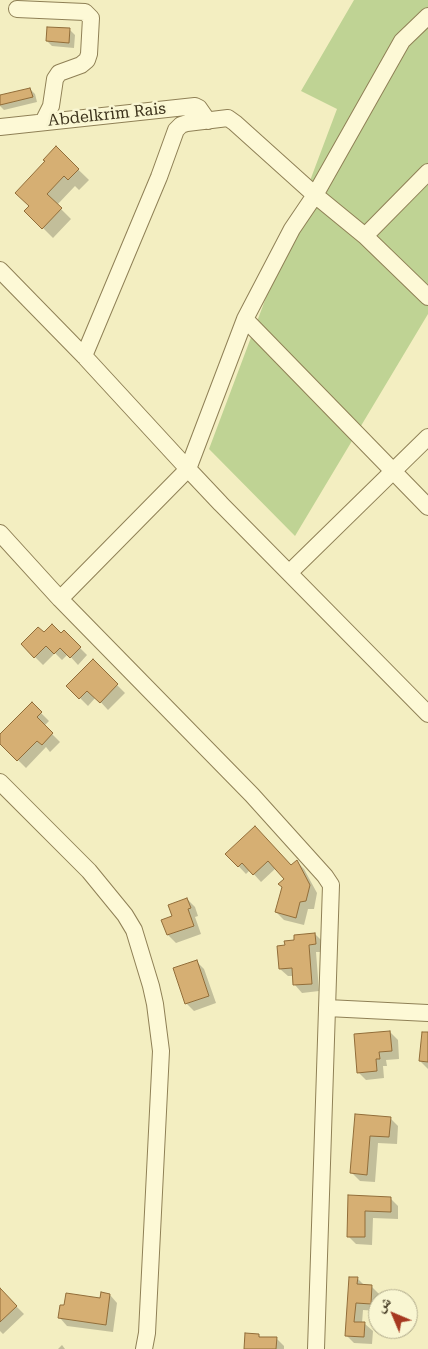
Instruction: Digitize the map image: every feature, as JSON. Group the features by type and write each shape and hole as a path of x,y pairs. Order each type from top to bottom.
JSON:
{"street":[{"path":"18,9 85,12 91,18 87,60 81,65 60,74 55,80 51,106 42,122"},
{"path":"60,599 188,469 245,319 292,229 315,195 402,41 428,16"},
{"name":"Abdelkrim Rais","path":"0,127 195,106 199,108 208,120"},
{"path":"84,356 159,176 176,130 181,125 187,123 228,118 315,195 365,236 428,297"},
{"path":"365,236 428,172"},
{"path":"0,270 84,356 221,504 428,714"},
{"path":"245,319 428,507"},
{"path":"289,573 428,437"},
{"path":"0,533 60,599 252,795 330,882 332,895 316,1349"},
{"path":"0,782 89,871 125,915 134,930 151,986 161,1052 147,1333 144,1349"},
{"path":"327,1008 428,1013"}],"green space":[{"path":"354,0 428,0 428,314 295,536 209,449 337,109 301,91"}],"building":[{"path":"47,27 70,28 69,43 46,41"},
{"path":"30,88 33,97 0,105 0,95"},
{"path":"56,146 79,169 68,180 64,176 47,194 62,208 42,229 24,211 29,206 15,193 45,161 43,160"},
{"path":"52,624 61,633 64,630 81,647 70,658 60,648 54,654 46,646 34,658 21,644 38,627 44,632"},
{"path":"93,659 118,684 100,703 87,691 79,699 66,686"},
{"path":"32,702 42,712 37,717 53,733 42,745 37,741 17,761 0,744 0,734"},
{"path":"255,826 291,865 297,860 310,885 306,901 300,902 296,918 275,912 282,887 278,884 284,879 268,861 253,875 242,863 238,867 225,854"},
{"path":"187,898 191,908 188,909 194,926 167,935 161,920 172,916 168,905"},
{"path":"315,933 316,944 309,945 312,984 293,985 292,968 279,969 277,946 285,945 284,941 294,940 294,935"},
{"path":"197,960 209,996 185,1004 173,968"},
{"path":"390,1031 392,1051 379,1052 380,1059 376,1059 377,1071 357,1073 354,1034"},
{"path":"422,1032 428,1032 428,1062 419,1061"},
{"path":"355,1114 391,1117 389,1137 370,1136 367,1175 350,1173"},
{"path":"348,1195 391,1197 391,1212 365,1211 365,1237 347,1237"},
{"path":"349,1277 358,1277 357,1284 372,1285 372,1289 368,1289 368,1304 356,1303 354,1322 365,1322 364,1337 345,1336"},
{"path":"0,1288 17,1306 0,1322"},
{"path":"101,1292 110,1294 106,1325 58,1318 60,1305 64,1305 66,1293 100,1298"},
{"path":"245,1333 259,1334 259,1337 277,1337 276,1349 244,1349"}]}
